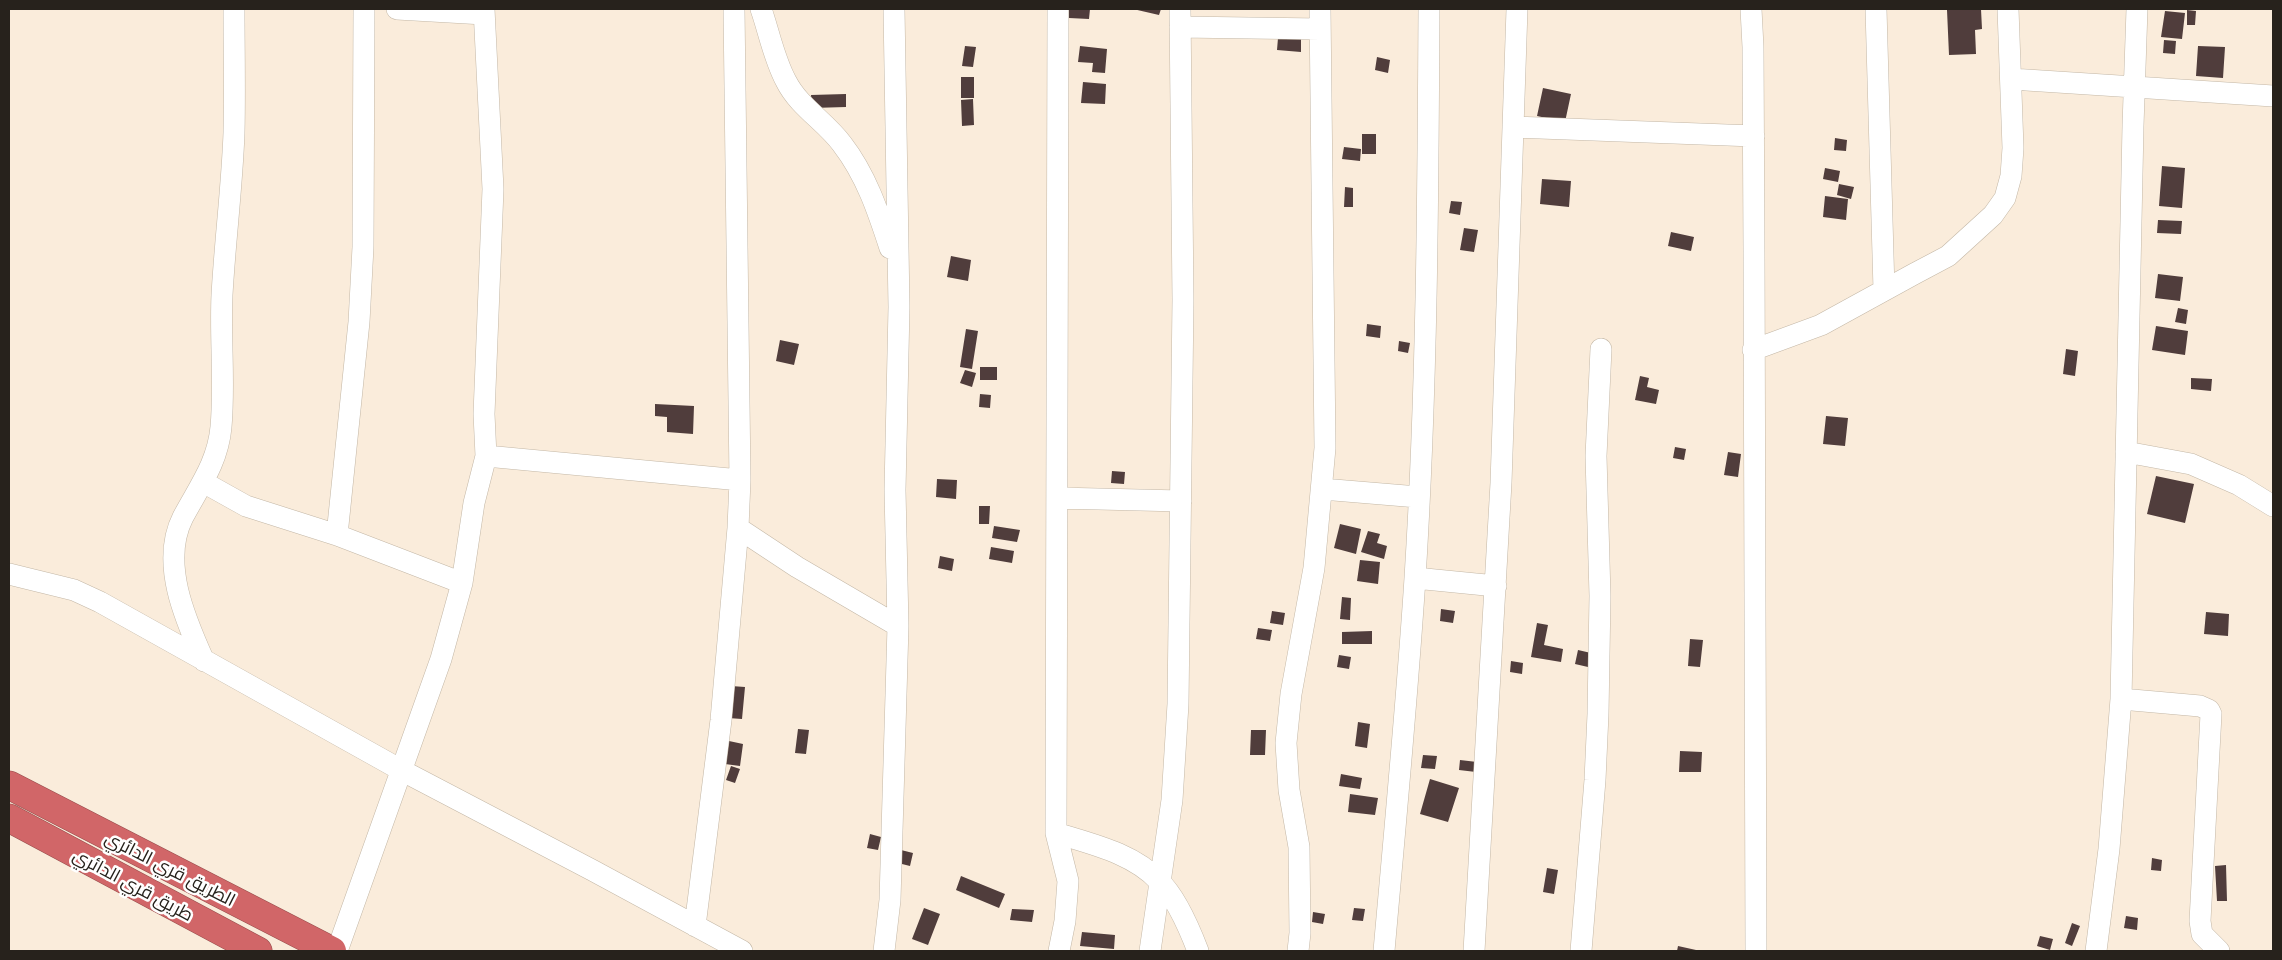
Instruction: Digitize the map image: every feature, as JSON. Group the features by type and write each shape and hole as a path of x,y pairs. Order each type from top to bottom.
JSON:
{"highway":[{"name":"الطريق قري الدائري","path":"9,785 332,951"},
{"name":"طريق قري الدائري","path":"9,818 232,945 258,951"}],"street":[{"path":"204,661 182,607 174,557 182,518 216,455 221,428 222,296 234,134 234,9"},
{"path":"337,535 359,322 363,248 364,9"},
{"path":"337,951 441,659 462,583 474,504 486,456 484,414 493,188 484,11 397,9"},
{"path":"695,926 721,720 738,528 740,480 734,9"},
{"path":"761,9 786,81 808,110 842,143 870,190 897,267"},
{"path":"884,951 890,900 898,626 895,490 899,326 894,9"},
{"path":"1058,9 1056,833 1068,881 1065,920 1059,951"},
{"path":"1384,951 1415,578 1428,186 1429,9"},
{"path":"1474,951 1496,586 1507,338 1517,9"},
{"path":"1751,9 1754,136 1753,350 1756,510 1756,951"},
{"path":"1876,9 1884,290"},
{"path":"1753,350 1821,325 1948,256 1993,214 2005,198 2011,176 2013,148 2008,9"},
{"path":"2096,951 2109,849 2121,699 2137,9"},
{"path":"1150,951 1170,818 1176,750 1183,300 1180,18 1320,19 1326,392 1322,489 1314,568 1291,694 1286,743 1289,790 1299,847 1298,951"},
{"path":"2011,79 2273,96"},
{"path":"1513,127 1754,136"},
{"path":"1581,951 1595,780 1598,714 1600,596 1596,456 1601,349"},
{"path":"2126,452 2191,464 2240,485 2273,506"},
{"path":"486,456 740,480"},
{"path":"203,482 246,506 337,535 462,583"},
{"path":"1322,489 1418,497"},
{"path":"1057,498 1181,501"},
{"path":"738,528 797,567 898,626"},
{"path":"9,574 74,590 91,598 401,770 742,951"},
{"path":"1415,578 1496,586"},
{"path":"2121,699 2200,706 2209,710 2211,714 2200,921 2202,934 2219,951"},
{"path":"1056,833 1111,850 1137,864 1160,881 1179,910 1198,951"}],"building":[{"path":"1069,9 1090,9 1089,19 1069,18"},
{"path":"1133,9 1161,9 1159,15"},
{"path":"1981,9 1982,29 1975,30 1976,54 1949,55 1947,10"},
{"path":"2187,10 2196,11 2195,25 2187,25"},
{"path":"2165,11 2185,13 2182,39 2161,37"},
{"path":"1278,38 1301,39 1301,52 1277,50"},
{"path":"2164,40 2176,41 2175,54 2163,53"},
{"path":"965,46 976,47 973,67 962,66"},
{"path":"1080,46 1107,49 1105,73 1092,72 1093,63 1078,62"},
{"path":"2198,46 2225,47 2223,78 2196,76"},
{"path":"1377,57 1390,60 1388,73 1375,70"},
{"path":"961,77 974,77 974,98 961,98"},
{"path":"1083,82 1106,84 1105,104 1081,103"},
{"path":"1543,88 1571,94 1565,122 1537,116"},
{"path":"846,94 846,107 812,108 811,95"},
{"path":"973,99 974,125 962,126 961,100"},
{"path":"1362,134 1376,134 1376,154 1362,154"},
{"path":"1835,138 1847,140 1846,151 1834,150"},
{"path":"1344,147 1361,149 1360,161 1342,159"},
{"path":"2162,166 2185,168 2182,208 2159,206"},
{"path":"1825,168 1840,171 1838,182 1823,179"},
{"path":"1542,179 1571,181 1569,207 1540,204"},
{"path":"1839,184 1854,187 1851,199 1837,195"},
{"path":"1345,187 1353,188 1353,207 1344,207"},
{"path":"1825,196 1848,199 1846,220 1823,217"},
{"path":"1451,201 1462,202 1460,215 1449,213"},
{"path":"2158,220 2182,221 2181,234 2157,233"},
{"path":"1464,228 1478,230 1474,252 1460,250"},
{"path":"1671,232 1694,237 1691,251 1668,246"},
{"path":"951,256 971,260 968,281 947,277"},
{"path":"2158,274 2183,277 2180,301 2155,298"},
{"path":"2178,308 2188,310 2186,324 2175,322"},
{"path":"1367,324 1381,326 1380,338 1366,336"},
{"path":"2156,326 2188,331 2185,355 2152,350"},
{"path":"966,329 978,331 972,369 960,367"},
{"path":"780,340 799,344 794,365 776,361"},
{"path":"1399,341 1410,343 1408,353 1398,351"},
{"path":"2066,349 2078,351 2075,376 2063,374"},
{"path":"980,367 997,367 997,380 980,380"},
{"path":"965,370 976,373 972,387 960,383"},
{"path":"1640,376 1649,378 1647,387 1659,390 1656,404 1635,400"},
{"path":"2191,378 2212,379 2211,391 2191,389"},
{"path":"980,394 991,395 990,408 979,407"},
{"path":"655,404 694,406 693,434 667,432 667,417 655,416"},
{"path":"1826,416 1848,418 1845,446 1823,444"},
{"path":"1675,447 1686,449 1684,460 1673,458"},
{"path":"1728,452 1741,454 1738,477 1724,475"},
{"path":"1112,471 1125,472 1124,484 1111,483"},
{"path":"2156,476 2194,484 2185,523 2147,514"},
{"path":"937,479 957,480 956,499 936,497"},
{"path":"979,506 990,506 989,524 979,524"},
{"path":"1340,524 1361,529 1356,554 1334,548"},
{"path":"994,526 1020,530 1017,542 992,538"},
{"path":"1368,531 1380,534 1377,543 1387,546 1384,559 1361,552"},
{"path":"991,547 1014,551 1012,563 989,559"},
{"path":"940,556 954,559 952,571 938,568"},
{"path":"1360,560 1380,562 1378,584 1357,581"},
{"path":"1342,597 1351,598 1350,620 1340,619"},
{"path":"1441,609 1455,611 1453,623 1440,621"},
{"path":"1272,611 1285,613 1283,625 1270,623"},
{"path":"2206,612 2229,614 2228,636 2204,634"},
{"path":"1537,623 1548,625 1544,645 1563,649 1561,662 1531,657"},
{"path":"1258,628 1272,630 1270,641 1256,639"},
{"path":"1372,631 1372,644 1342,644 1342,632"},
{"path":"1690,639 1703,640 1700,667 1688,666"},
{"path":"1578,650 1591,653 1588,667 1575,664"},
{"path":"1339,655 1351,657 1349,669 1337,667"},
{"path":"1511,661 1523,663 1522,674 1510,672"},
{"path":"731,686 745,687 742,719 728,718"},
{"path":"1358,722 1370,724 1367,748 1355,746"},
{"path":"798,729 809,730 806,754 795,753"},
{"path":"1251,730 1266,730 1265,755 1250,755"},
{"path":"729,741 743,744 740,766 725,764"},
{"path":"1680,751 1702,752 1701,772 1679,772"},
{"path":"1423,755 1437,756 1435,769 1421,768"},
{"path":"1460,760 1477,762 1476,772 1459,770"},
{"path":"731,766 740,769 735,783 726,780"},
{"path":"1341,774 1362,778 1360,789 1339,786"},
{"path":"1430,779 1459,788 1448,822 1420,814"},
{"path":"1350,794 1378,798 1375,815 1348,812"},
{"path":"870,834 881,837 878,850 867,848"},
{"path":"901,850 913,853 910,866 898,863"},
{"path":"2152,858 2162,860 2161,871 2151,870"},
{"path":"2226,865 2227,901 2217,901 2215,866"},
{"path":"1547,868 1558,870 1554,894 1543,892"},
{"path":"961,876 1005,894 999,908 956,890"},
{"path":"924,908 940,914 928,945 912,939"},
{"path":"1354,908 1365,909 1363,921 1352,920"},
{"path":"1012,909 1034,910 1032,922 1010,920"},
{"path":"1313,912 1325,914 1323,924 1312,922"},
{"path":"2126,916 2138,918 2137,930 2124,928"},
{"path":"2072,923 2080,926 2072,946 2065,943"},
{"path":"1082,932 1115,935 1114,949 1080,946"},
{"path":"2040,936 2053,939 2050,950 2037,946"},
{"path":"1678,946 1696,950 1696,951 1677,951"}]}
